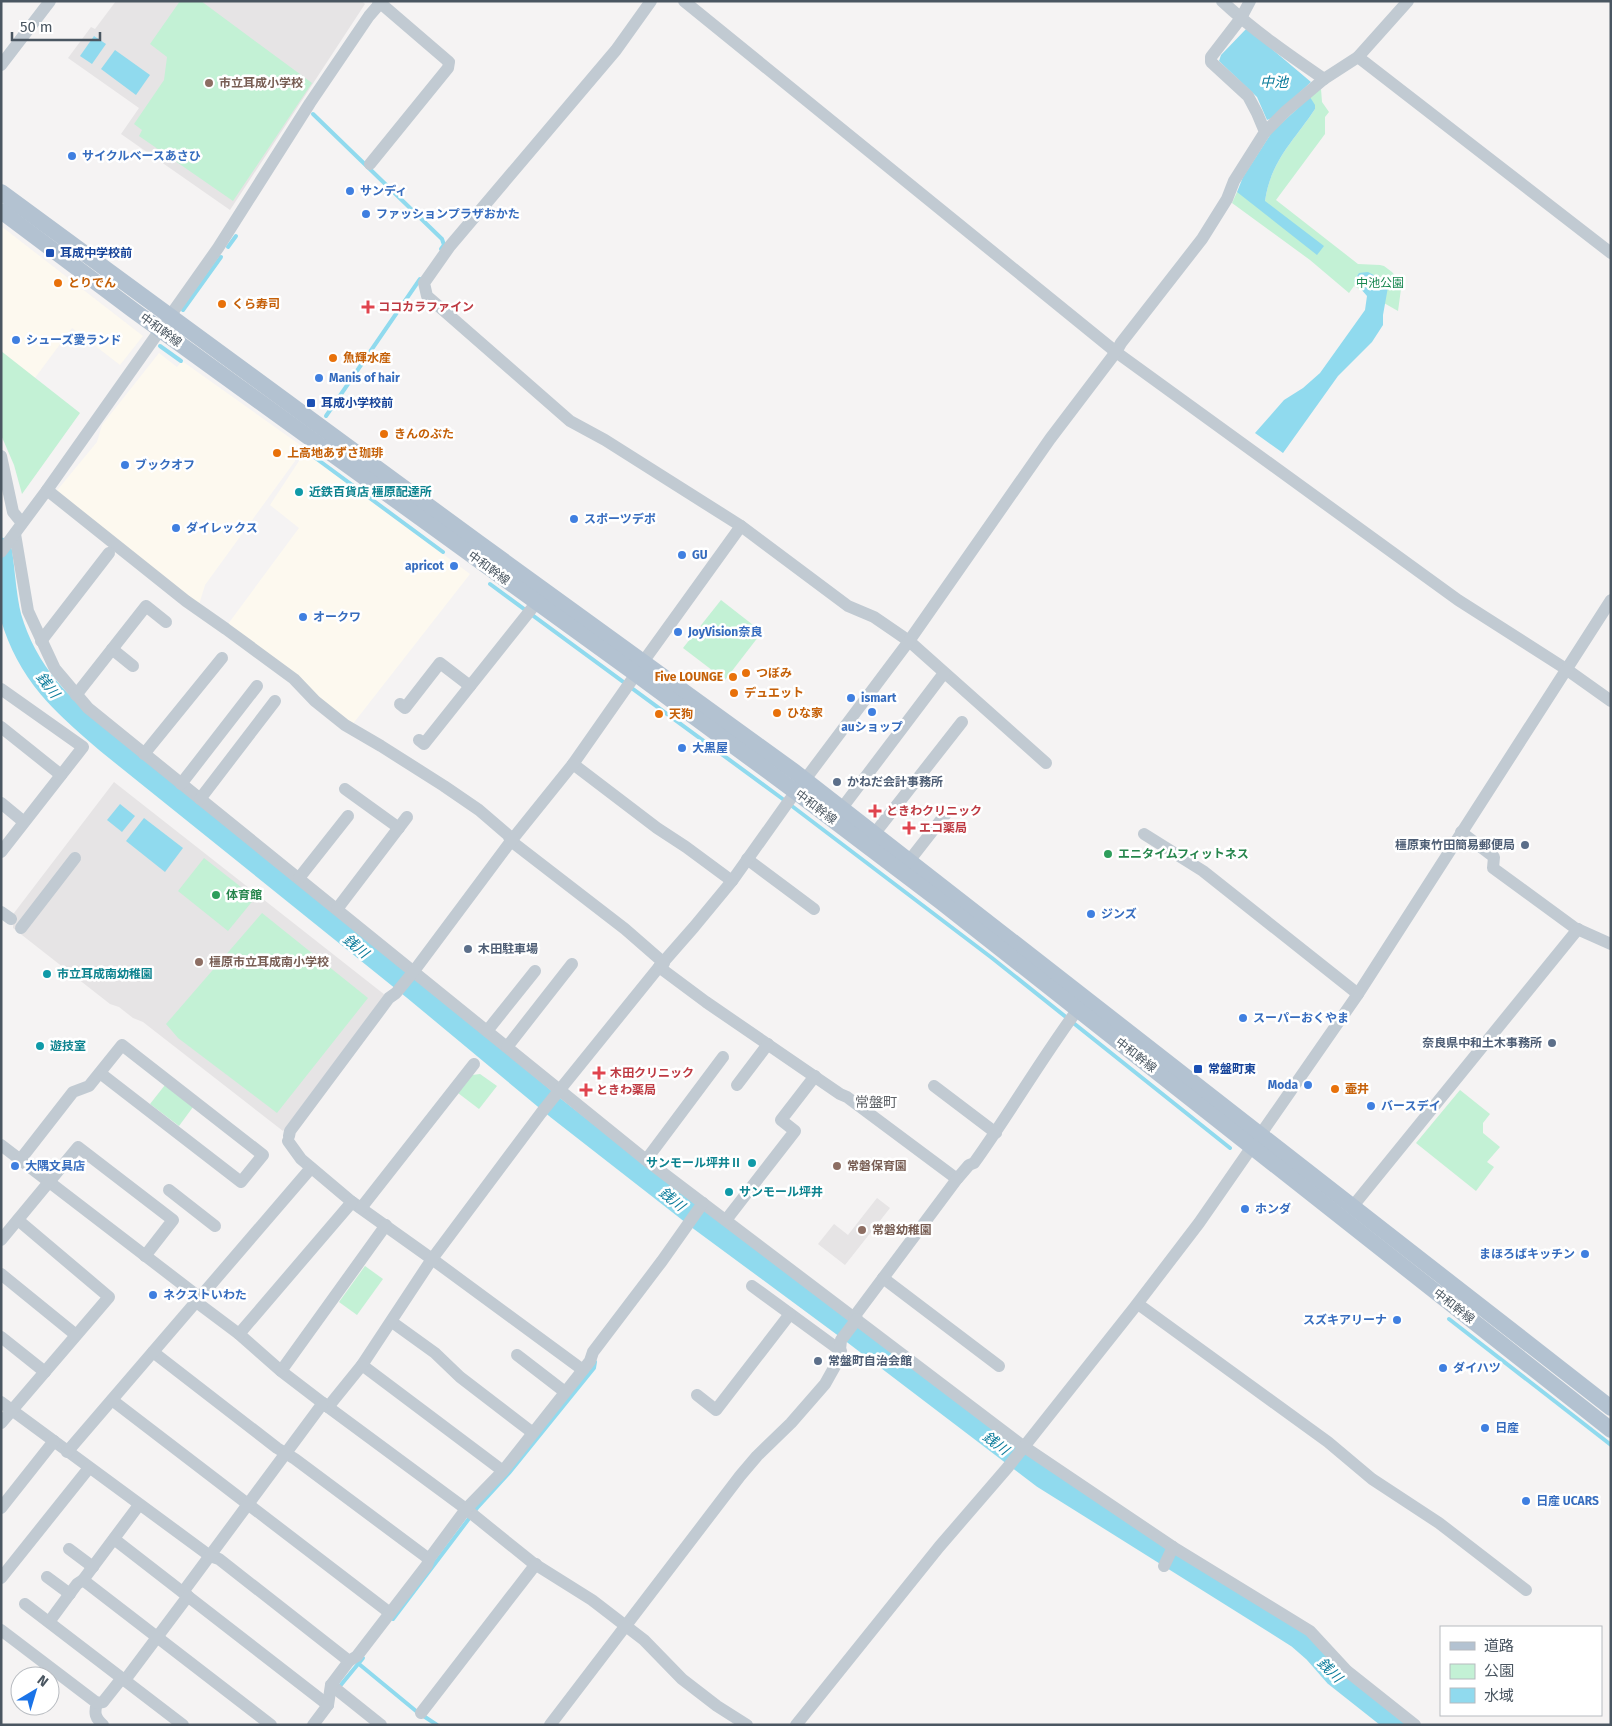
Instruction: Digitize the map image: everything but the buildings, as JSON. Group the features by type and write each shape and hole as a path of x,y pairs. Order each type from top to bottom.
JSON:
{"main road":[{"name":"中和幹線","path":"1,192 531,610 634,676"},
{"name":"中和幹線","path":"1,210 165,323 237,364 634,676 940,901 1072,1017 1353,1206 1611,1408"},
{"name":"中和幹線","path":"794,794 842,808 875,833 1611,1430"}],"street":[{"path":"1,64 50,1"},
{"path":"651,1 616,50 450,246 424,283 427,296 570,421 604,440 741,526 848,606 874,617 909,641 1046,763"},
{"path":"684,1 1116,352 1458,600 1566,669 1611,701"},
{"path":"1222,1 1292,57 1324,78"},
{"path":"1250,1 1241,18 1211,57 1211,62 1248,96 1265,132"},
{"path":"98,1703 103,1702 157,1637 210,1556 286,1454 325,1405 362,1365 392,1322 432,1258 543,1110 732,881 794,794 909,641 1045,447 1121,343 1206,233 1227,199 1234,180 1265,132 1324,78 1358,57 1408,1"},
{"path":"1,552 218,248 310,103 380,2 449,62 448,68 370,164"},
{"path":"1358,57 1611,253"},
{"path":"1,456 13,512 28,611 54,668 88,708 337,909 412,973 507,1047 557,1093 646,1160 701,1206 726,1220 1022,1448 1172,1549 1310,1631 1347,1671 1415,1725"},
{"path":"47,490 186,602 294,679 315,700 345,725 381,746 479,810 508,835 512,841 625,929 661,965 706,1002 840,1094 848,1097 957,1179"},
{"path":"583,1370 432,1258 356,1205 301,1159 289,1138 290,1130 388,998 398,990 412,973 573,764 741,526"},
{"path":"41,641 109,553"},
{"path":"796,1725 933,1554 1009,1465 1138,1304 1199,1223 1358,994 1611,600"},
{"path":"76,695 146,606 166,622"},
{"path":"419,740 424,744 531,610"},
{"path":"112,649 133,666"},
{"path":"144,754 222,658"},
{"path":"400,704 405,708 440,663 470,686"},
{"path":"842,808 944,673"},
{"path":"181,784 257,686"},
{"path":"1,689 83,747 1,852"},
{"path":"200,799 275,701"},
{"path":"875,833 962,722"},
{"path":"1,727 61,775"},
{"path":"573,764 657,828 732,881"},
{"path":"345,789 399,828"},
{"path":"1,803 24,822"},
{"path":"909,860 948,811"},
{"path":"299,878 348,816"},
{"path":"337,909 408,817"},
{"path":"1461,832 1494,857 1493,868 1578,929 1611,944"},
{"path":"1144,834 1203,871 1358,994"},
{"path":"22,928 75,858"},
{"path":"747,859 814,910"},
{"path":"1353,1206 1578,929"},
{"path":"507,1047 572,964"},
{"path":"487,1031 534,971"},
{"path":"550,1725 740,1476 825,1384 839,1359 843,1337 883,1278 957,1179 969,1165 974,1163 996,1133 1040,1062 1072,1017"},
{"path":"737,1085 768,1044"},
{"path":"20,1160 73,1092 89,1086 122,1045 263,1155 241,1182 100,1073"},
{"path":"646,1160 723,1058"},
{"path":"239,1334 356,1205 474,1064"},
{"path":"726,1220 795,1131 780,1120 815,1076"},
{"path":"934,1086 996,1133"},
{"path":"1,1145 145,1256 281,1371 466,1509 536,1564 592,1600 644,1640 682,1679 717,1706 747,1725"},
{"path":"1,1240 78,1147 173,1220 145,1256"},
{"path":"67,1452 311,1168"},
{"path":"169,1190 214,1226"},
{"path":"313,1725 328,1705 331,1685 349,1661 357,1656 427,1565 429,1559 466,1509 503,1471 590,1361 593,1352 701,1206"},
{"path":"1,1423 109,1297 18,1220"},
{"path":"281,1371 386,1225"},
{"path":"1,1274 76,1335"},
{"path":"883,1278 1000,1366"},
{"path":"752,1286 841,1351"},
{"path":"1138,1304 1328,1442 1372,1479 1439,1523 1526,1590"},
{"path":"697,1395 716,1410 790,1314"},
{"path":"392,1322 435,1353 460,1377 533,1433"},
{"path":"1,1338 45,1372"},
{"path":"153,1352 286,1454 429,1559"},
{"path":"517,1355 565,1392"},
{"path":"362,1365 503,1471"},
{"path":"112,1400 390,1613"},
{"path":"1,1402 139,1505 210,1556 219,1559 349,1661"},
{"path":"1,1508 54,1441"},
{"path":"1,1578 89,1468"},
{"path":"49,1622 139,1505"},
{"path":"114,1539 328,1705"},
{"path":"69,1549 92,1567"},
{"path":"1164,1565 1172,1549"},
{"path":"421,1713 536,1564"},
{"path":"47,1577 70,1594"},
{"path":"83,1580 271,1725"},
{"path":"25,1604 183,1725"},
{"path":"1,1630 98,1703"},
{"path":"331,1685 381,1725"},
{"path":"98,1703 95,1712 97,1720 103,1725"}],"shaded area":[{"name":"市立耳成小学校","path":"116,1 362,1 365,4 230,210 121,134 139,108 68,58 91,27 95,29"},
{"path":"1,226 143,336 120,365 72,328 35,378 1,351"},
{"path":"159,353 177,367 182,361 303,447 295,457 295,461 205,585 198,608 54,494 97,442 102,425"},
{"path":"304,452 470,574 352,725 228,624 299,528 270,505 299,461 299,457"},
{"name":"橿原市立耳成南小学校","path":"114,782 385,995 283,1131 143,1022 133,1018 119,1007 110,1004 13,928 14,913"},
{"name":"常磐幼稚園","path":"877,1198 890,1208 845,1265 818,1244 834,1224 848,1235"}],"green space":[{"path":"180,1 201,1 312,83 233,201 139,136 142,130 134,124 164,80 167,57 150,44"},
{"name":"中池公園","path":"1321,89 1322,102 1329,112 1325,117 1325,134 1276,200 1358,264 1380,265 1392,272 1397,278 1401,289 1398,311 1354,286 1349,293 1310,260 1232,203 1237,192 1265,201 1272,174 1278,162 1315,109 1310,97"},
{"path":"1,351 80,413 22,494 14,465 1,435"},
{"path":"721,600 762,632 725,680 683,648"},
{"name":"体育館","path":"204,858 255,898 228,931 178,891"},
{"path":"262,913 368,998 277,1113 178,1038 166,1024"},
{"path":"480,1074 497,1086 479,1109 458,1093 472,1075"},
{"path":"165,1085 193,1107 179,1126 150,1104"},
{"path":"1460,1090 1490,1114 1483,1123 1483,1133 1500,1147 1487,1162 1494,1167 1476,1191 1416,1143"},
{"path":"365,1266 383,1279 357,1315 339,1302"}],"water":[{"name":"中池","path":"1247,28 1311,82 1272,118 1267,120 1257,97 1219,61 1221,55"},
{"path":"94,36 106,44 92,64 80,56"},
{"path":"115,50 150,75 136,95 101,69"},
{"path":"1310,97 1315,105 1315,109 1278,162 1272,174 1265,201 1324,246 1317,255 1237,192 1243,177 1272,132"},
{"path":"1368,272 1383,280 1388,287 1383,325 1372,342 1338,376 1283,453 1255,433 1284,400 1303,388 1320,373 1365,310 1367,296 1354,281 1359,273"},
{"path":"120,804 135,816 122,832 107,820"},
{"path":"144,818 183,848 165,872 126,841"}],"waterway":[{"path":"313,114 442,239 444,245 441,249"},
{"path":"228,247 236,236"},
{"path":"183,310 221,257"},
{"path":"326,416 420,279"},
{"path":"160,346 181,361"},
{"path":"302,448 443,552"},
{"name":"銭川","path":"1,548 7,600 11,617 27,656 49,688 76,716 107,743 414,990 557,1109 698,1219 1043,1478 1298,1638 1314,1652 1335,1676 1397,1725"},
{"name":"銭川","path":"3,562 8,554"},
{"path":"490,584 780,797 992,958 1230,1148"},
{"path":"1449,1319 1611,1445"},
{"path":"393,1619 477,1508 509,1473 594,1368 595,1362"},
{"path":"340,1686 363,1658"},
{"path":"359,1664 416,1711 437,1725"}],"place":[{"name":"市立耳成小学校","path":"209,83"},
{"name":"サイクルベースあさひ","path":"72,156"},
{"name":"サンディ","path":"350,191"},
{"name":"ファッションプラザおかた","path":"366,214"},
{"name":"耳成中学校前","path":"50,253"},
{"name":"とりでん","path":"58,283"},
{"name":"くら寿司","path":"222,304"},
{"name":"ココカラファイン","path":"368,307"},
{"name":"シューズ愛ランド","path":"16,340"},
{"name":"魚輝水産","path":"333,358"},
{"name":"Manis of hair","path":"319,378"},
{"name":"耳成小学校前","path":"311,403"},
{"name":"きんのぶた","path":"384,434"},
{"name":"上高地あずさ珈琲","path":"277,453"},
{"name":"ブックオフ","path":"125,465"},
{"name":"近鉄百貨店 橿原配達所","path":"299,492"},
{"name":"スポーツデポ","path":"574,519"},
{"name":"ダイレックス","path":"176,528"},
{"name":"GU","path":"682,555"},
{"name":"apricot","path":"454,566"},
{"name":"オークワ","path":"303,617"},
{"name":"JoyVision奈良","path":"678,632"},
{"name":"つぼみ","path":"746,673"},
{"name":"Five LOUNGE","path":"733,677"},
{"name":"デュエット","path":"734,693"},
{"name":"ismart","path":"851,698"},
{"name":"auショップ","path":"872,712"},
{"name":"ひな家","path":"777,713"},
{"name":"天狗","path":"659,714"},
{"name":"大黒屋","path":"682,748"},
{"name":"かねだ会計事務所","path":"837,782"},
{"name":"ときわクリニック","path":"875,811"},
{"name":"エコ薬局","path":"909,828"},
{"name":"橿原東竹田簡易郵便局","path":"1525,845"},
{"name":"エニタイムフィットネス","path":"1108,854"},
{"name":"体育館","path":"216,895"},
{"name":"ジンズ","path":"1091,914"},
{"name":"木田駐車場","path":"468,949"},
{"name":"橿原市立耳成南小学校","path":"199,962"},
{"name":"市立耳成南幼稚園","path":"47,974"},
{"name":"スーパーおくやま","path":"1243,1018"},
{"name":"奈良県中和土木事務所","path":"1552,1043"},
{"name":"遊技室","path":"40,1046"},
{"name":"常盤町東","path":"1198,1069"},
{"name":"木田クリニック","path":"599,1073"},
{"name":"Moda","path":"1308,1085"},
{"name":"壷井","path":"1335,1089"},
{"name":"ときわ薬局","path":"586,1090"},
{"name":"バースデイ","path":"1371,1106"},
{"name":"サンモール坪井Ⅱ","path":"752,1163"},
{"name":"大隅文具店","path":"15,1166"},
{"name":"常磐保育園","path":"837,1166"},
{"name":"サンモール坪井","path":"729,1192"},
{"name":"ホンダ","path":"1245,1209"},
{"name":"常磐幼稚園","path":"862,1230"},
{"name":"まほろばキッチン","path":"1585,1254"},
{"name":"ネクストいわた","path":"153,1295"},
{"name":"スズキアリーナ","path":"1397,1320"},
{"name":"常盤町自治会館","path":"818,1361"},
{"name":"ダイハツ","path":"1443,1368"},
{"name":"日産","path":"1485,1428"},
{"name":"日産 UCARS","path":"1526,1501"}],"district":[{"name":"常盤町","path":"876,1102"}]}
